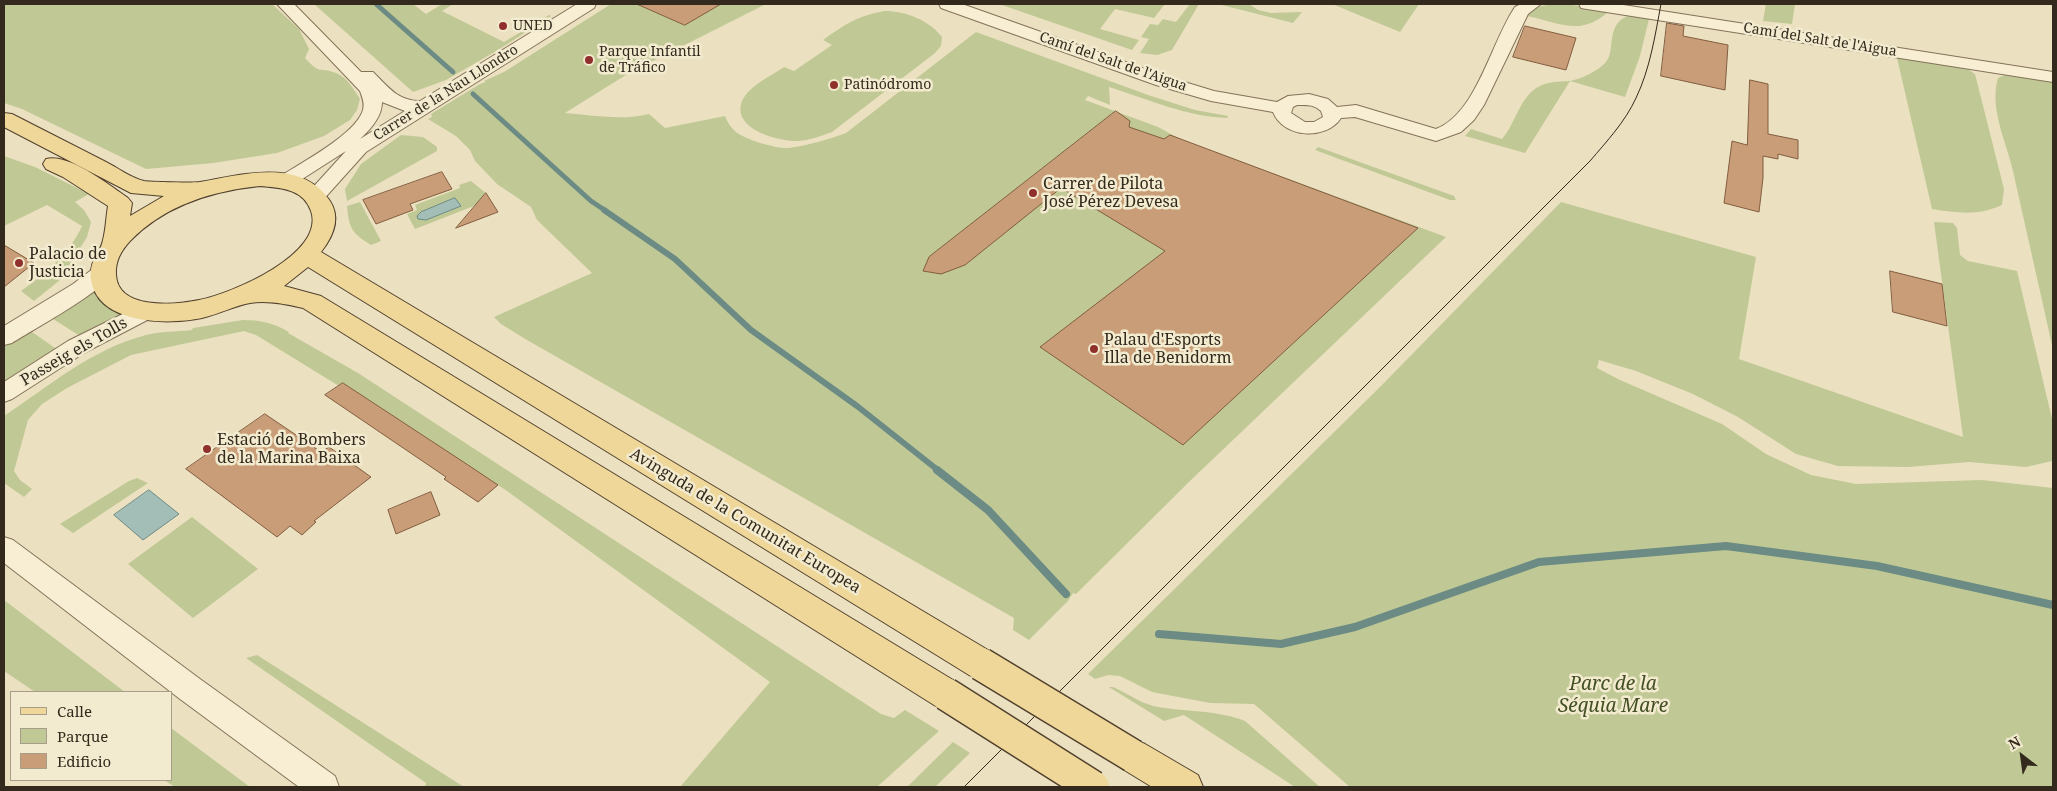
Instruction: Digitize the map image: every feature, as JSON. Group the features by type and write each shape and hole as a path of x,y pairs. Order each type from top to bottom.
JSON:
{"main road":[{"path":"4,119 139,188 201,189"},
{"path":"4,139 71,172 120,204 115,243"},
{"path":"260,179 286,181 303,187 315,196 324,212 321,233 307,255 282,276 250,294 214,306 178,312 145,311 121,304 106,290 102,273 106,258 115,243 137,222 167,203 201,189 231,182 260,179"},
{"name":"Avinguda de la Comunitat Europea","path":"307,255 1185,787"},
{"path":"250,294 288,295 312,302 1093,787"}],"street":[{"path":"285,4 368,89 373,100 372,111 363,126 342,144 286,181"},
{"name":"Carrer de la Nau Llondro","path":"315,196 358,148 588,4"},
{"name":"Camí del Salt de l'Aigua","path":"947,4 1162,81 1211,96 1282,108"},
{"path":"1332,113 1356,111 1436,134 1455,128 1466,120 1475,105 1521,11 1533,4"},
{"name":"Camí del Salt de l'Aigua","path":"1587,4 2053,77"},
{"path":"332,53 345,55 395,104 407,108 423,107"},
{"path":"1309,99 1324,104 1332,113 1332,118 1324,126 1309,128 1296,125 1285,119 1282,108 1284,104 1294,100 1309,99"},
{"path":"4,337 81,289 102,273"},
{"name":"Passeig els Tolls","path":"4,394 76,347 145,311"},
{"path":"4,548 190,689 324,787"}],"green space":[{"path":"4,4 272,4 299,29 309,49 305,58 310,64 317,69 330,71 344,77 350,84 360,99 357,110 350,120 324,136 277,153 213,163 146,169 22,109 4,103"},
{"path":"314,4 413,4 426,14 442,4 453,4 442,11 504,42 549,15 551,16 446,80 413,92"},
{"path":"611,4 766,4 629,73 565,113 618,117 649,114 665,128 725,116 730,125 741,135 754,141 789,148 846,133 976,32 1148,95 1195,110 1228,116 1227,118 1212,117 1183,111 1109,87 1110,105 1088,96 1085,100 1158,127 1180,139 1446,237 1191,480 1076,594 1073,593 1068,601 1029,640 1013,630 1014,618 527,340 501,324 494,317 592,273 537,220 531,207 497,184 475,161 470,150 456,136 428,119 432,117 431,114 486,82 484,81 504,72"},
{"path":"999,4 1165,4 1154,18 1115,9 1100,29 1139,40 1132,50"},
{"path":"1190,4 1199,4 1172,50 1157,55 1140,53 1149,39 1141,37 1150,24 1158,25 1163,19 1176,22"},
{"path":"1218,4 1249,4 1258,10 1271,13 1302,12 1293,23"},
{"path":"1332,4 1419,4 1400,32"},
{"path":"1567,4 1609,11 1599,19 1580,26 1570,26 1527,16 1539,7"},
{"path":"1766,4 1795,4 1792,24 1763,21"},
{"name":"Patinódromo","path":"885,11 901,13 924,21 942,37 941,46 935,53 832,132 807,140 791,141 760,133 744,121 741,113 741,104 753,87 784,67 794,71 832,45 823,40 845,25 866,15"},
{"path":"1628,16 1649,19 1640,56 1625,97 1570,81 1525,153 1465,136 1471,129 1502,139 1525,99 1536,88 1549,83 1578,79 1599,68 1609,57 1616,25"},
{"path":"1897,58 1966,68 1975,74 2004,189 2002,205 1976,212 1932,209"},
{"path":"2005,75 2053,82 2053,350 2013,171 1997,113 1996,89 1998,78"},
{"path":"401,135 423,137 437,147 437,151 347,201 345,189 361,164"},
{"path":"1318,147 1454,196 1456,200 1450,200 1315,150"},
{"path":"4,156 35,167 89,194 75,202 84,210 91,222 87,237 60,280 34,301 21,291 64,254 82,226 47,205 4,226"},
{"path":"471,181 487,194 484,195 479,204 415,229 407,214 417,210 415,205 460,188 459,185"},
{"path":"360,202 381,241 371,245 360,237 350,225 347,206"},
{"name":"Parc de la Séquia Mare","path":"1561,202 1756,257 1739,359 1963,437 1934,222 1953,223 1957,228 1960,255 1968,261 2017,271 2053,423 2052,461 2026,467 1969,462 1908,467 1838,466 1796,454 1738,417 1693,394 1636,371 1599,360 1597,368 1620,380 1722,424 1766,454 1811,475 1856,484 1982,480 2053,488 2053,787 1350,787 1254,704 1210,703 1152,692 1120,676 1108,675 1095,679 1088,674 1381,386"},
{"path":"93,287 104,301 129,313 80,336 50,317"},
{"path":"243,320 261,321 278,326 358,373 881,714 894,718 905,710 939,731 877,787 680,787 770,682 507,491 343,383 339,386 256,335 244,331 131,355 67,388 42,404 28,420 14,471 20,480 32,489 24,497 4,483 4,416 54,381 107,349 126,341 146,335 192,330 193,328"},
{"path":"29,330 58,350 4,384 4,345"},
{"path":"137,478 148,483 73,533 60,524 129,481"},
{"path":"192,517 258,569 193,618 128,564"},
{"path":"4,600 124,691 34,691 4,671"},
{"path":"257,655 464,787 425,787 426,783 246,658"},
{"path":"1109,687 1113,687 1152,706 1213,713 1245,721 1320,787 1295,787 1184,715 1164,721"},
{"path":"172,729 250,787 175,787 166,781 172,781"},
{"path":"953,742 970,753 935,787 907,787"}],"water":[{"path":"455,198 461,206 426,220 418,219 417,216 421,212"},
{"path":"149,490 179,514 143,540 114,515"}],"building":[{"path":"637,4 721,4 685,25"},
{"path":"1667,23 1684,26 1683,36 1728,45 1725,90 1661,76"},
{"path":"1525,26 1576,38 1566,70 1513,57"},
{"path":"1750,80 1768,84 1768,134 1798,140 1798,159 1778,154 1778,159 1763,156 1763,178 1759,212 1724,203 1732,141 1747,145"},
{"path":"1116,111 1130,121 1129,127 1164,139 1170,135 1418,228 1183,445 1040,347 1165,251 1061,188 965,265 941,274 923,271 929,257"},
{"path":"442,172 452,189 410,204 413,210 376,224 363,200"},
{"path":"486,193 498,212 456,228"},
{"name":"Palacio de Justicia","path":"4,245 34,263 4,287"},
{"path":"1890,271 1942,284 1947,326 1893,312"},
{"path":"343,383 498,485 478,502 444,479 446,477 325,395"},
{"path":"265,414 321,452 329,447 371,477 314,521 316,522 302,535 290,526 277,537 186,469"},
{"path":"431,492 440,515 396,534 388,510"}],"waterway":[{"path":"376,4 453,72"},
{"path":"473,94 591,201 606,211"},
{"path":"604,210 675,259 751,330 857,406 939,471"},
{"path":"937,470 988,510 1066,594"},
{"path":"1159,634 1281,644 1355,627 1539,562 1726,546 1877,566 2053,605"}],"tram line":[{"path":"964,787 1590,161 1632,107 1648,64 1661,4"}],"place":[{"name":"UNED","path":"503,26"},
{"name":"Parque Infantil de Tráfico","path":"589,60"},
{"name":"Patinódromo","path":"834,85"},
{"name":"Carrer de Pilota José Pérez Devesa","path":"1033,193"},
{"name":"Palacio de Justicia","path":"19,263"},
{"name":"Palau d'Esports Illa de Benidorm","path":"1094,349"},
{"name":"Estació de Bombers de la Marina Baixa","path":"207,449"}]}
